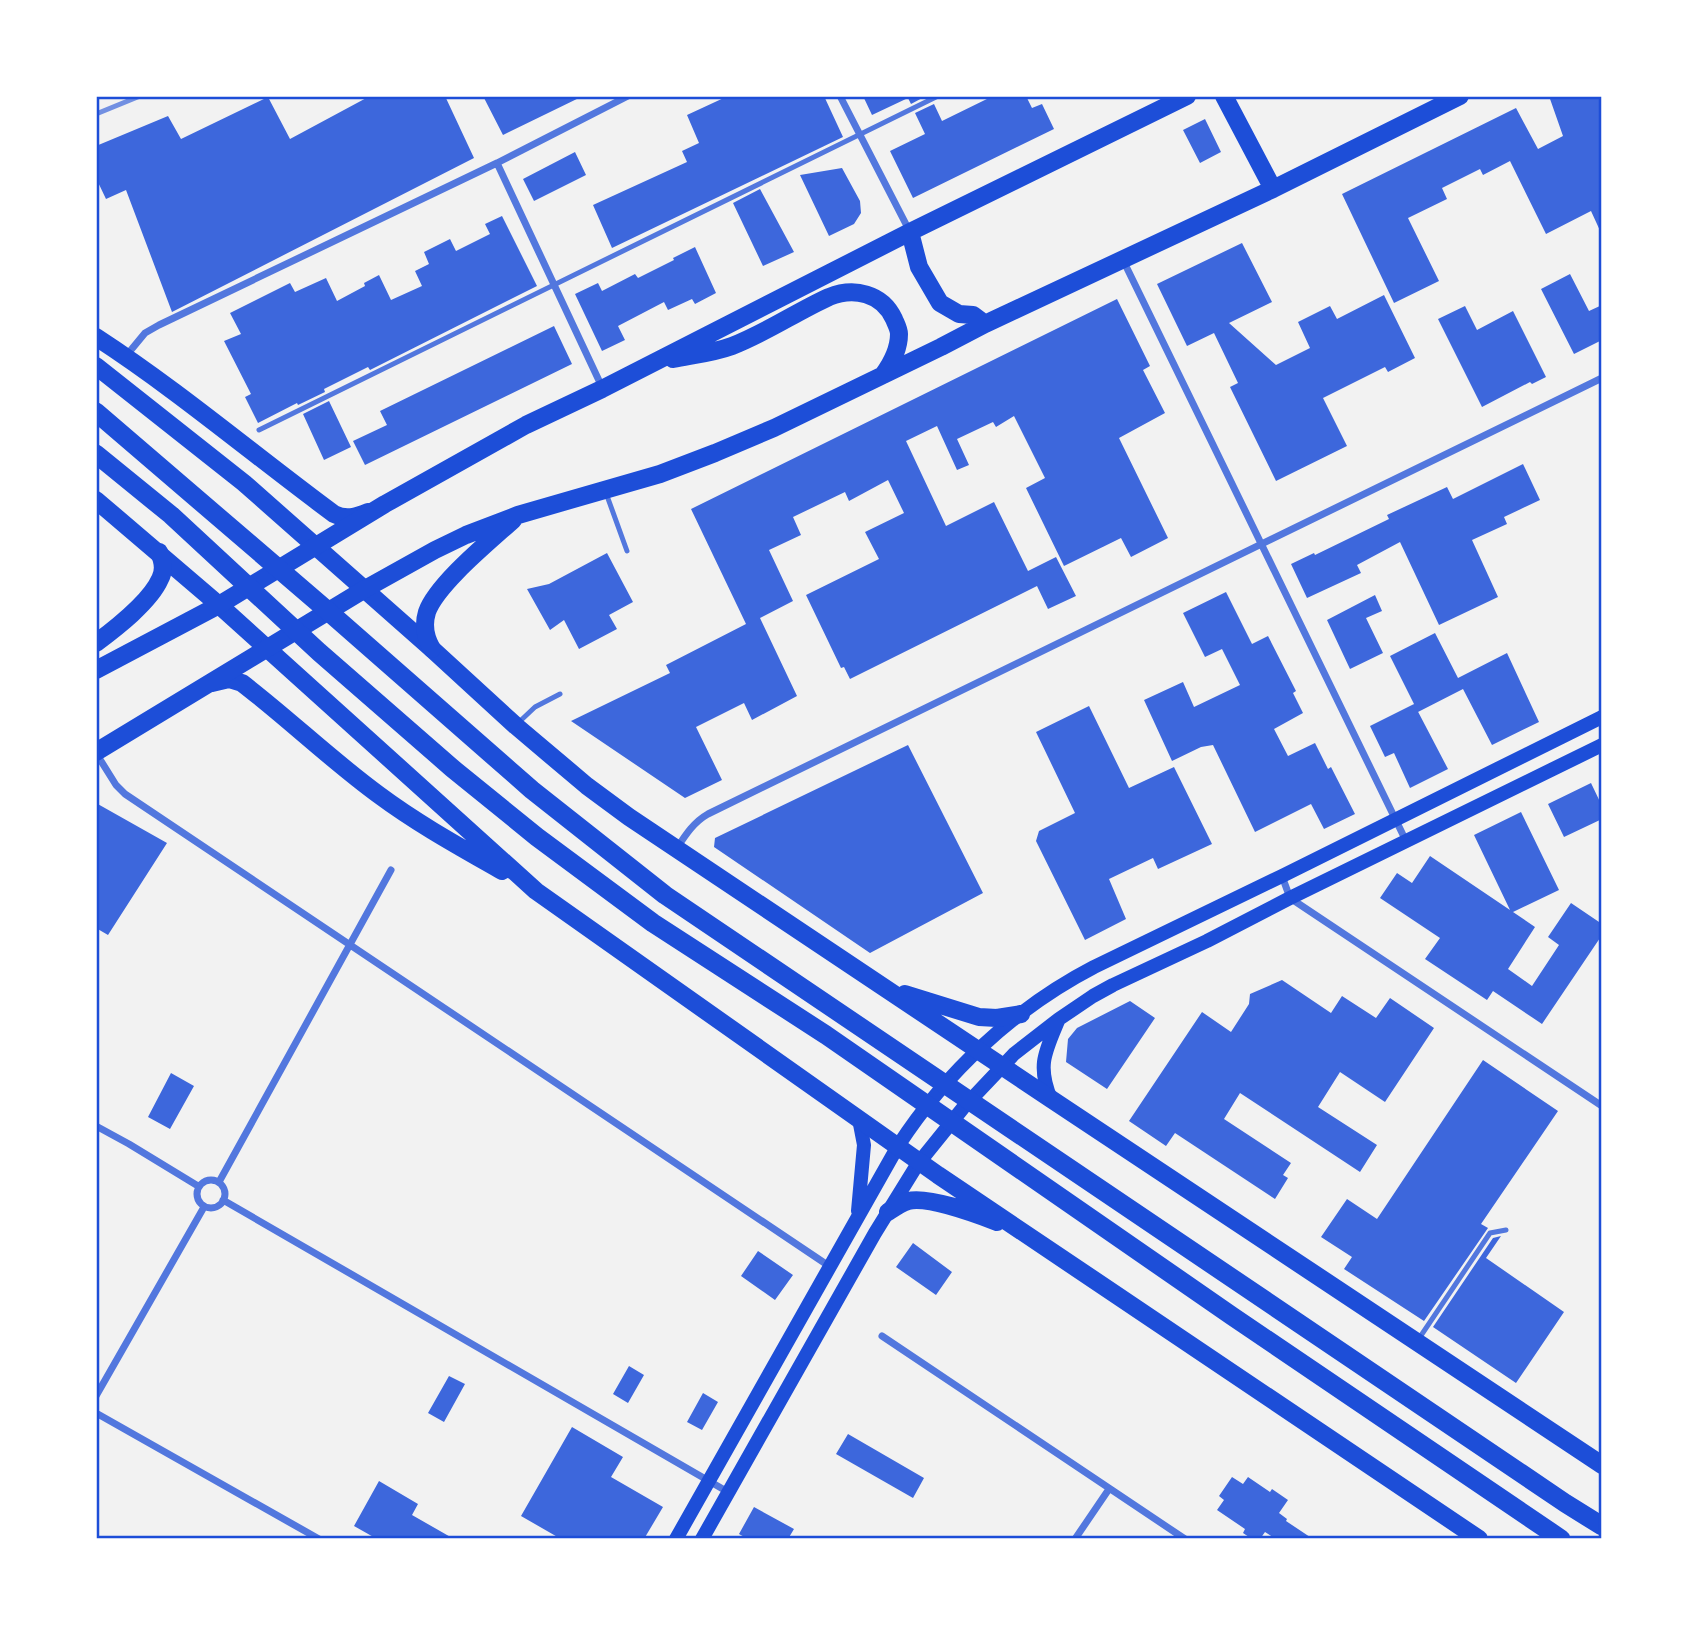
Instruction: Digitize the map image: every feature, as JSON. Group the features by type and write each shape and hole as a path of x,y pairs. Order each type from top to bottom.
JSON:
{"highway":[{"path":"96,412 531,790 664,895 1602,1526"},
{"path":"96,454 171,515 319,652 537,838 653,923 826,1035 1231,1316 1561,1539"}],"main road":[{"path":"96,670 226,602 385,504 526,425 1187,96"},
{"path":"1224,96 1273,189"},
{"path":"96,752 365,589 466,535 518,515 660,474 774,428 985,324 1273,189 1460,96"},
{"path":"910,232 917,262 940,303 959,314 973,315 985,324"},
{"path":"649,365 732,346 829,297 854,292 866,294 882,302 898,327 895,350 883,375"},
{"path":"96,337 126,356 334,513 342,517 355,517 385,504"},
{"path":"96,366 288,520 516,726 587,786 979,1051 1602,1465"},
{"path":"96,500 226,602 536,891"},
{"path":"432,649 426,637 425,625 432,600 518,515"},
{"path":"96,643 126,618 156,586 163,570 159,552"},
{"path":"207,685 229,679 242,683 378,795 423,825 536,891 919,1161 1479,1539"},
{"path":"680,1537 708,1481 898,1146 960,1069 979,1051 1021,1014 1094,967 1602,717"},
{"path":"702,1539 919,1161 984,1085 1026,1044 1059,1019 1113,985 1602,745"},
{"path":"885,988 979,1017 997,1018 1021,1014"},
{"path":"1051,1099 1043,1077 1043,1062 1059,1019"},
{"path":"858,1216 864,1145 859,1119"},
{"path":"888,1212 908,1201 923,1201 978,1215 1020,1230"}],"street":[{"path":"126,356 145,333 159,325 497,163 628,96"},
{"path":"840,96 910,232"},
{"path":"497,163 602,389"},
{"path":"1122,260 1406,842"},
{"path":"677,848 691,827 708,814 1602,378"},
{"path":"96,752 116,785 125,794 830,1266"},
{"path":"219,1182 391,870"},
{"path":"1282,876 1290,898 1602,1106"},
{"path":"96,1126 130,1143 198,1186"},
{"path":"206,1180 219,1182 224,1190 223,1200 216,1207 204,1206 196,1193 198,1186 206,1180"},
{"path":"223,1200 728,1492"},
{"path":"96,1396 204,1206"},
{"path":"881,1336 1185,1539"},
{"path":"96,1413 319,1539"},
{"path":"1075,1539 1109,1489"}],"lane":[{"path":"259,430 938,96"},
{"path":"605,490 626,551"},
{"path":"516,726 535,707 560,694"},
{"path":"1417,1342 1490,1233 1506,1230"}],"building":[{"path":"370,96 445,96 474,158 172,312 126,190 106,199 96,178 96,146 168,116 181,139 268,97 290,139"},
{"path":"483,96 583,96 503,135"},
{"path":"728,96 824,96 843,137 612,248 593,205 687,162 682,151 699,143 687,115"},
{"path":"863,96 926,96 911,104 908,98 872,115"},
{"path":"993,96 1026,96 1032,108 1042,104 1054,129 913,198 890,151 925,134 915,113 934,104 942,121"},
{"path":"1549,96 1602,96 1602,235 1591,211 1546,234 1510,161 1483,175 1480,169 1442,188 1447,199 1408,218 1439,281 1394,303 1342,194 1516,108 1538,149 1563,136"},
{"path":"1205,119 1221,152 1200,163 1183,130"},
{"path":"575,152 586,175 534,201 523,179"},
{"path":"842,168 860,201 861,213 854,224 829,236 800,175"},
{"path":"760,189 794,252 763,266 733,203"},
{"path":"502,216 537,286 258,423 245,397 251,394 224,341 241,334 230,313 290,283 295,292 326,278 337,301 379,275 391,300 422,286 415,271 429,264 424,252 450,239 456,251 490,234 485,224"},
{"path":"1242,243 1272,302 1229,323 1276,365 1310,348 1298,322 1330,306 1337,319 1384,295 1415,358 1388,372 1385,367 1323,398 1347,446 1276,481 1230,387 1238,383 1214,333 1187,346 1157,284"},
{"path":"695,247 716,293 695,304 692,299 668,310 664,302 618,326 625,340 602,351 575,294 598,283 602,291 635,274 638,278"},
{"path":"1570,274 1589,311 1602,305 1602,340 1574,354 1541,289"},
{"path":"1117,299 1150,366 1143,370 1165,413 1119,438 1168,538 1131,557 1121,538 1064,566 1026,488 1045,478 1014,416 996,427 993,422 957,439 969,465 957,470 937,426 906,441 946,526 994,502 1028,571 1056,557 1076,596 1048,609 1037,586 850,679 844,667 841,668 806,595 879,559 865,532 904,513 888,480 849,501 845,492 793,517 801,535 769,550 793,601 760,618 797,696 752,720 744,703 696,727 722,780 685,798 571,721 670,673 666,665 746,624 691,509"},
{"path":"1465,306 1477,330 1513,311 1546,377 1532,384 1530,382 1482,407 1438,319"},
{"path":"554,326 572,364 365,465 353,441 387,425 380,411"},
{"path":"329,401 351,447 324,460 303,414"},
{"path":"1523,464 1540,500 1504,517 1507,524 1472,540 1498,597 1439,625 1400,542 1357,565 1361,573 1307,598 1291,564 1389,519 1387,515 1447,487 1453,499"},
{"path":"607,553 633,602 609,615 617,629 579,649 564,620 550,630 527,589 549,584"},
{"path":"1226,592 1252,644 1268,636 1296,691 1293,693 1303,713 1274,729 1288,756 1315,743 1328,769 1331,767 1355,814 1324,829 1311,804 1255,832 1213,745 1201,747 1172,761 1144,700 1183,682 1194,707 1240,685 1222,649 1205,657 1183,613"},
{"path":"1375,595 1382,611 1366,618 1383,653 1350,669 1327,620"},
{"path":"1435,633 1458,678 1507,653 1539,722 1492,745 1463,689 1418,712 1390,656"},
{"path":"1414,704 1448,769 1410,788 1394,753 1385,757 1370,726"},
{"path":"1089,706 1129,788 1174,767 1212,844 1158,869 1153,858 1109,879 1126,919 1085,940 1036,841 1039,831 1075,813 1036,732"},
{"path":"908,745 983,893 870,953 714,847 715,838"},
{"path":"1591,783 1602,806 1602,819 1564,837 1548,804"},
{"path":"96,803 167,843 108,935 96,928"},
{"path":"1521,812 1559,890 1513,912 1535,927 1508,969 1532,986 1559,945 1548,937 1571,903 1602,924 1602,935 1542,1024 1493,991 1487,1000 1425,959 1440,938 1380,898 1397,873 1412,883 1430,856 1510,910 1474,835"},
{"path":"1282,980 1331,1013 1342,996 1376,1018 1390,998 1434,1028 1385,1102 1340,1072 1318,1107 1377,1145 1360,1172 1240,1093 1224,1119 1291,1163 1283,1175 1288,1178 1275,1199 1175,1133 1166,1146 1129,1121 1202,1012 1231,1032 1249,1004 1250,994"},
{"path":"1130,1001 1155,1018 1107,1089 1066,1062 1068,1039 1077,1028"},
{"path":"1483,1060 1558,1111 1481,1224 1488,1228 1424,1321 1344,1269 1352,1257 1321,1237 1347,1199 1377,1219"},
{"path":"171,1073 194,1086 170,1129 148,1117"},
{"path":"1501,1236 1486,1258 1564,1312 1516,1383 1433,1327 1493,1238"},
{"path":"913,1243 952,1272 936,1295 896,1267"},
{"path":"758,1251 793,1275 775,1300 741,1276"},
{"path":"629,1366 644,1375 628,1403 613,1394"},
{"path":"449,1376 465,1384 444,1422 428,1413"},
{"path":"703,1393 718,1402 702,1430 687,1422"},
{"path":"572,1427 623,1457 611,1477 663,1507 644,1539 561,1539 521,1516"},
{"path":"848,1434 924,1478 913,1498 836,1454"},
{"path":"1232,1477 1243,1484 1248,1477 1288,1500 1279,1513 1286,1521 1313,1539 1276,1539 1265,1532 1260,1539 1252,1539 1243,1533 1245,1529 1217,1510 1224,1500 1219,1496"},
{"path":"379,1481 418,1504 412,1515 454,1539 377,1539 354,1526"},
{"path":"754,1507 794,1529 788,1539 748,1539 739,1534"}],"railway":[{"path":"96,114 140,96"}]}
